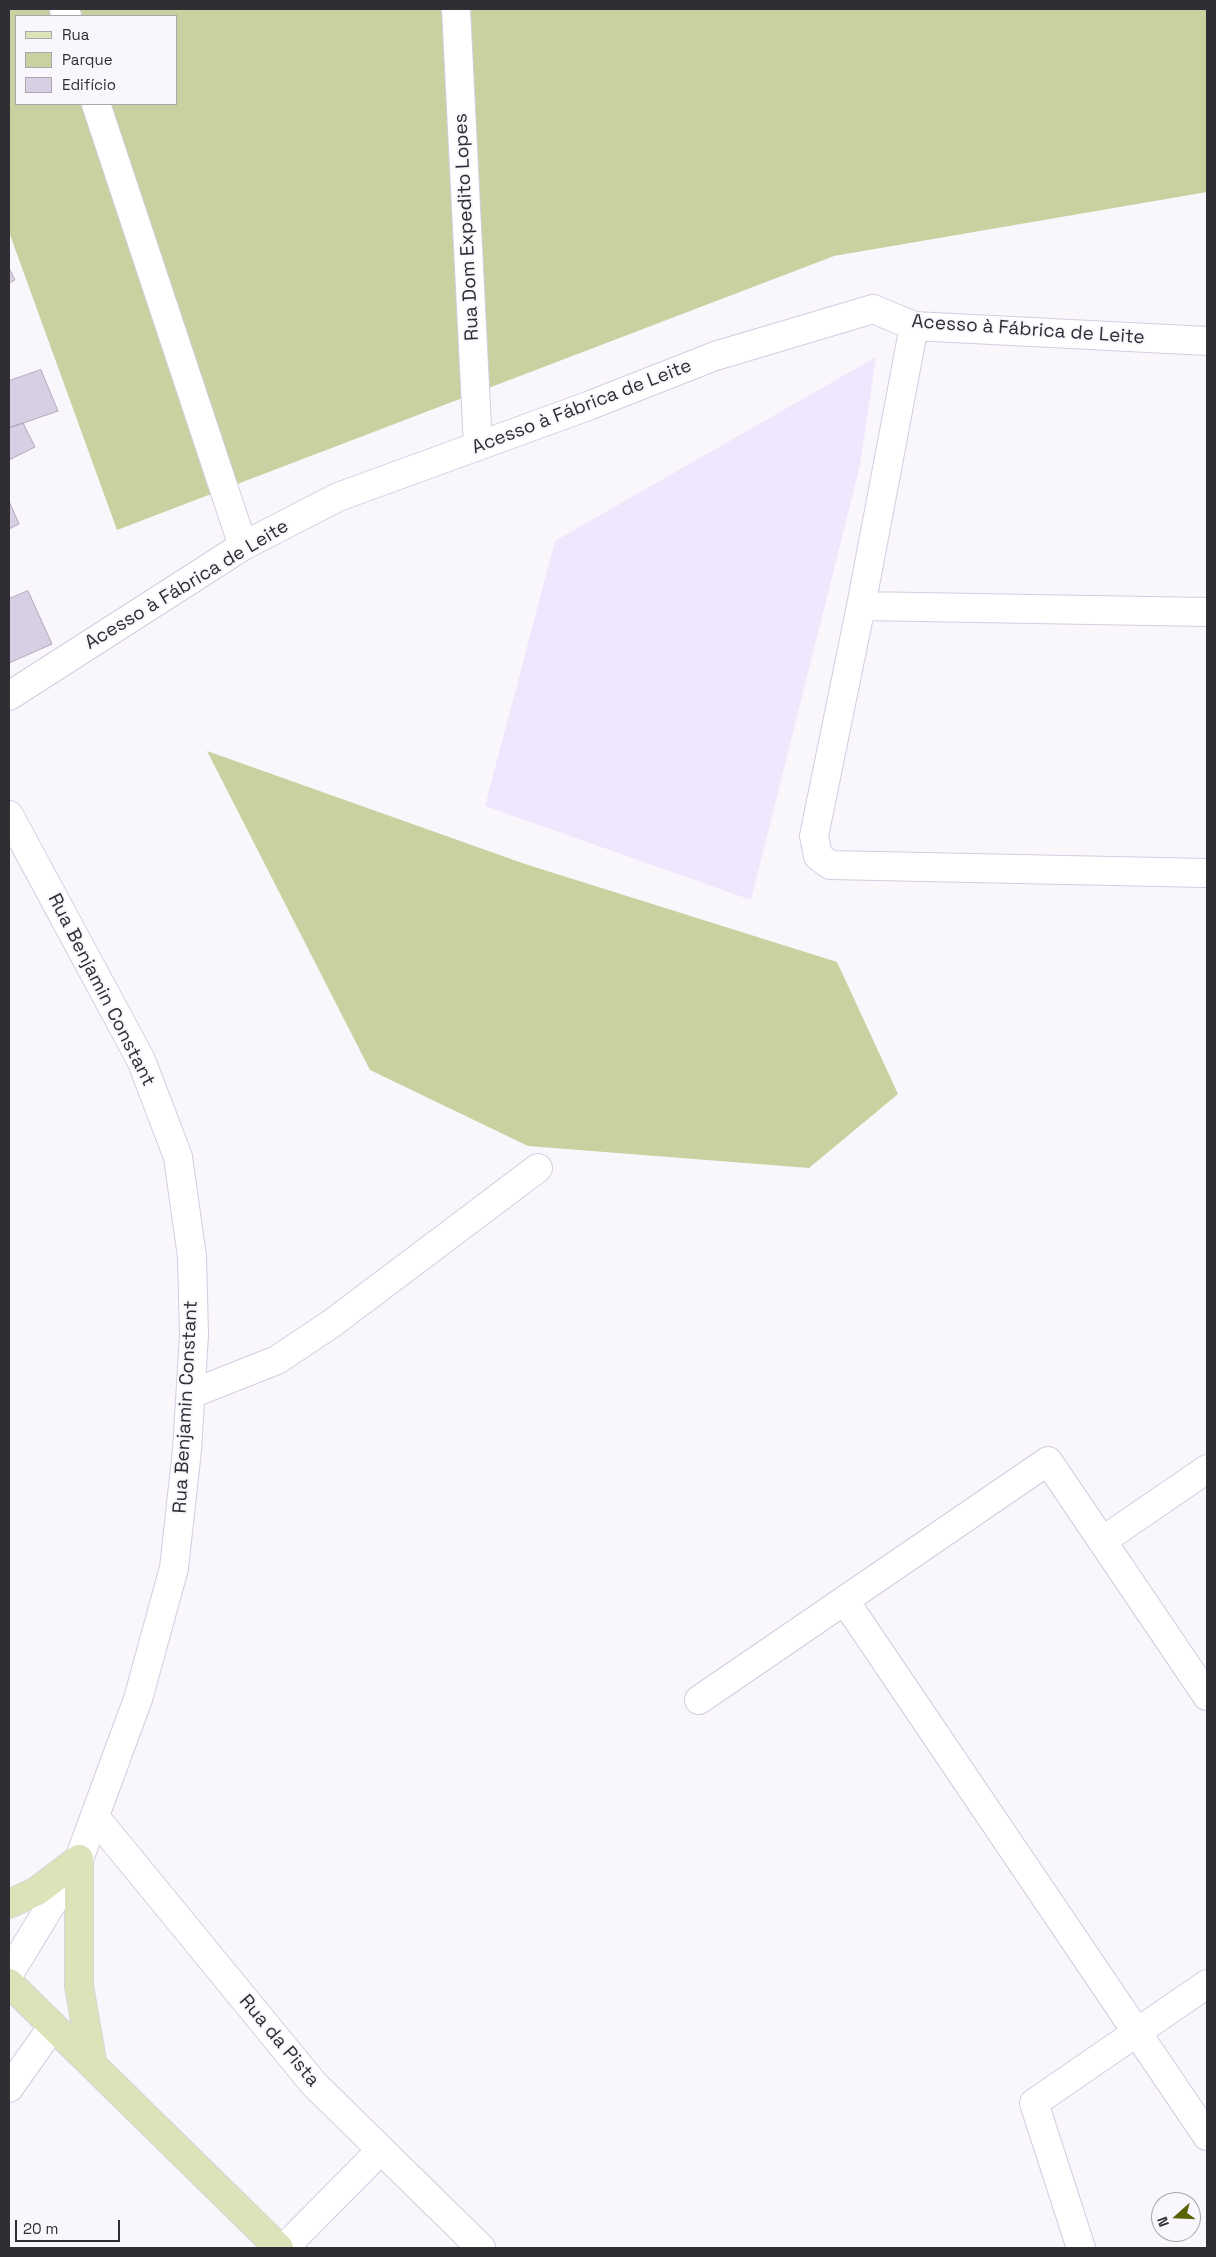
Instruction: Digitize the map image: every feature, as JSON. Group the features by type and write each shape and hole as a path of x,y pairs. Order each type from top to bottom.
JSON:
{"main road":[{"path":"9,1904 37,1891 80,1859"},
{"path":"80,1859 79,1986 93,2066"},
{"path":"9,1983 279,2248"}],"street":[{"name":"Rua Dom Expedito Lopes","path":"456,9 478,446"},
{"path":"96,105 243,546"},
{"name":"Acesso à Fábrica de Leite","path":"9,696 243,546 338,497 715,356 873,309 914,326 1207,341"},
{"path":"914,326 861,606 814,836 818,856 830,865 1207,873"},
{"path":"861,606 1207,612"},
{"name":"Rua Benjamin Constant","path":"9,815 141,1060 178,1157 192,1257 194,1335 187,1450 174,1568 138,1699 80,1859 9,1974"},
{"path":"191,1394 277,1360 331,1324 538,1168"},
{"path":"699,1700 1048,1461 1207,1696"},
{"path":"1102,1541 1207,1469"},
{"path":"844,1601 1207,2136"},
{"name":"Rua da Pista","path":"95,1817 314,2084 481,2248"},
{"path":"1081,2248 1034,2103 1207,1984"},
{"path":"9,2088 53,2026"},
{"path":"284,2248 380,2150"}],"shaded area":[{"path":"876,357 860,465 751,900 485,806 555,541"}],"green space":[{"path":"9,9 1207,9 1207,192 834,256 117,530 9,232"},
{"path":"207,751 525,864 837,962 898,1094 809,1168 528,1146 370,1070"}],"building":[{"path":"9,268 15,280 9,283"},
{"path":"41,370 58,411 9,428 9,381"},
{"path":"23,423 35,447 9,460 9,428"},
{"path":"9,501 19,524 9,529"},
{"path":"28,591 52,644 9,663 9,599"}]}
